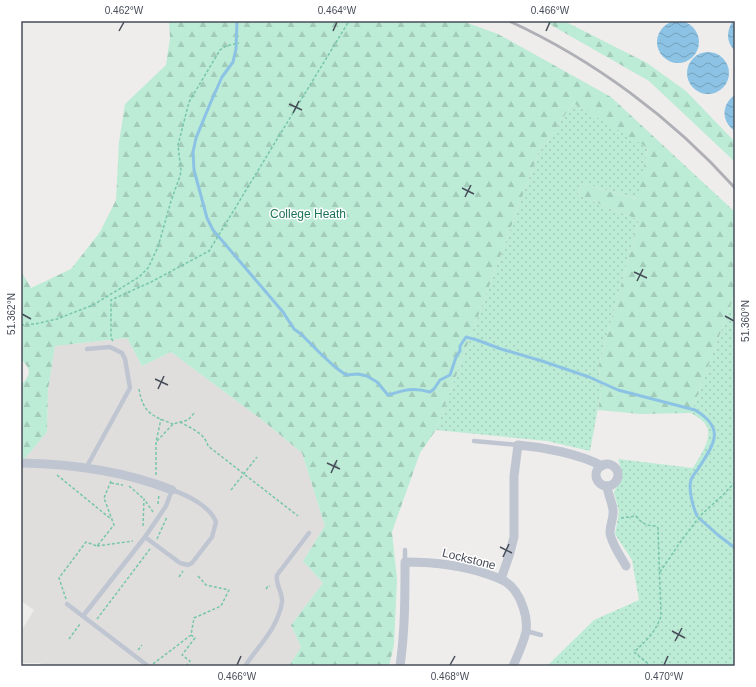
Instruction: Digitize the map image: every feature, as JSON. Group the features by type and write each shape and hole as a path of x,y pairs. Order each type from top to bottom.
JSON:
{"street":[{"path":"501,579 514,537 514,476 518,445 531,446 580,456 602,466 612,466 618,474 618,478 614,484 607,486 601,484 597,478 597,471 602,466"},
{"path":"21,463 86,468 128,475 157,488 172,490"},
{"path":"607,486 613,510 613,518 610,529 611,538 626,566"},
{"path":"400,666 405,622 405,562"},
{"name":"Lockstone","path":"405,562 443,563 467,568 501,579 510,586 517,593 522,603 525,613 526,631 512,666"}],"lane":[{"path":"86,468 130,388 125,359 122,353 110,347 87,349"},
{"path":"474,441 518,445"},
{"path":"84,616 144,538 166,506 172,490 196,500 209,511 216,522 215,529 206,544 192,563 188,565 180,563 144,538"},
{"path":"245,666 269,635 280,611 282,600 277,583 277,575 309,533"},
{"path":"405,550 405,562"},
{"path":"67,604 149,666"},
{"path":"526,631 541,635"}],"path":[{"path":"119,351 111,338 111,300 151,282 208,251 350,21"},
{"path":"21,325 35,324 57,319 93,305 119,291 139,277 148,268 158,247 167,213 180,176 181,171 178,145 189,102 220,50 234,43 239,43"},
{"path":"139,389 140,398 147,411 173,424"},
{"path":"156,442 173,424 188,420 196,412"},
{"path":"150,516 158,505 159,498 157,488 156,442 161,419"},
{"path":"180,422 198,432 207,441 208,446 298,516"},
{"path":"231,490 256,457"},
{"path":"52,471 112,520"},
{"path":"97,546 114,525 104,498 113,476"},
{"path":"660,573 697,520 735,482"},
{"path":"110,483 128,486 144,499 153,512"},
{"path":"143,526 144,499"},
{"path":"94,624 154,544 167,519 166,506"},
{"path":"613,518 636,516 648,526 656,526 658,528 661,611 659,622 657,628 648,640 634,652 651,666"},
{"path":"140,531 147,521"},
{"path":"67,604 59,578 86,542 97,546 133,541 136,536"},
{"path":"149,666 191,635 194,618 221,606 229,590 206,586 198,576"},
{"path":"69,639 84,616"},
{"path":"186,666 190,661 182,656 195,638 191,635"}],"shaded area":[{"path":"127,338 142,366 171,352 262,420 302,453 325,526 303,561 323,583 291,625 301,647 289,666 44,666 40,663 21,663 21,631 34,610 21,601 21,463 47,432 48,390 55,346"}],"green space":[{"name":"College Heath","path":"167,21 462,21 498,34 611,97 735,212 735,293 691,413 640,414 598,410 601,392 599,364 639,220 578,195 581,183 637,199 648,148 573,103 538,154 436,430 420,453 392,532 397,579 394,645 389,666 289,666 301,647 291,625 323,583 303,561 325,526 302,453 262,420 171,352 142,366 127,338 55,346 48,390 47,432 21,463 21,386 27,378 29,372 27,366 21,359 21,271 31,288 71,269 100,232 116,200 119,142 125,104 166,65 170,38 169,23"},
{"path":"544,21 564,21 647,63 686,91 735,142 735,162 649,81"},
{"path":"573,103 648,147 638,199 581,183 578,195 639,220 599,364 601,392 590,451 547,441 436,430 538,154"},
{"path":"735,293 735,666 547,666 594,620 639,600 632,560 615,534 619,512 614,492 620,480 621,472 618,459 693,468 705,447 708,430 705,423 691,413"}],"water":[{"path":"678,21 693,27 699,42 693,57 678,63 663,57 657,42 663,27"},
{"path":"733,21 735,21 735,51 730,44 728,36 729,29"},
{"path":"708,52 723,58 729,73 723,88 708,94 693,88 687,73 693,58"},
{"path":"735,95 735,131 727,123 724,113 727,103"}],"waterway":[{"path":"237,21 236,49 233,62 222,77 196,138 193,152 194,170 207,218 213,230 283,312 294,329 335,367 346,375 358,374 367,376 377,382 388,395 409,390 430,392 440,380 450,375 456,357 460,351 460,346 466,337 589,377 618,390 695,410 705,417 711,424 714,431 712,445 693,476 690,484 697,516"},
{"path":"700,519 735,548"}],"railway":[{"path":"509,21 571,54 630,93 685,138 711,162 735,188"}]}
